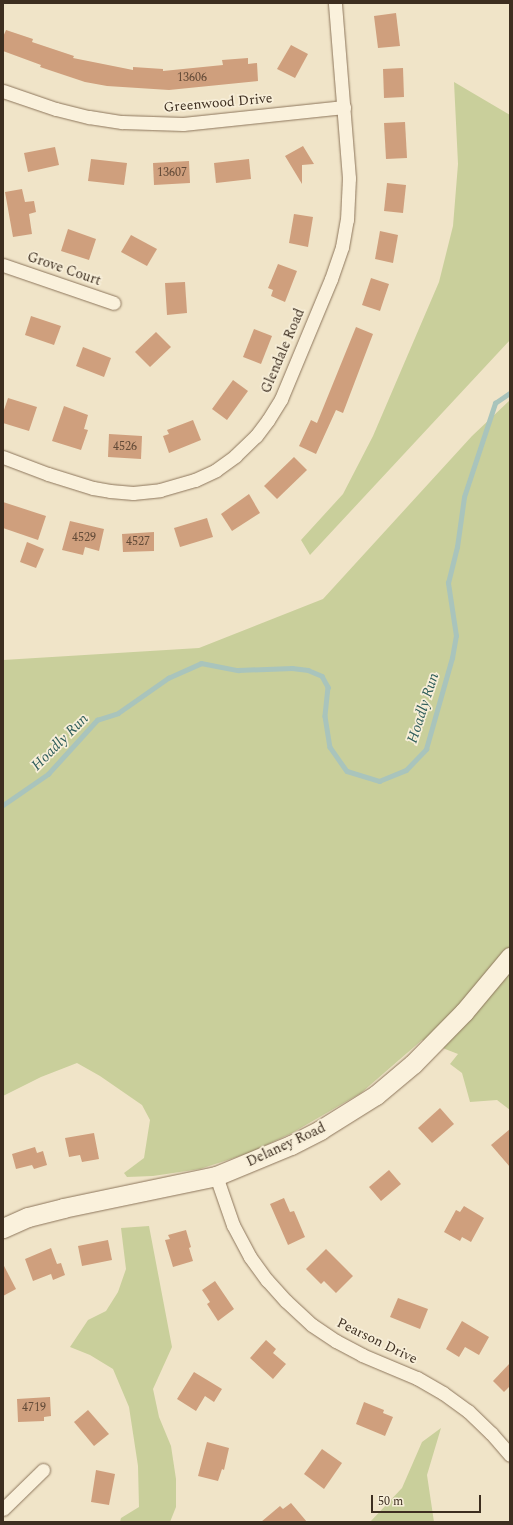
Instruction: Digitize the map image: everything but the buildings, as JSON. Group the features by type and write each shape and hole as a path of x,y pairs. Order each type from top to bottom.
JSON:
{"street":[{"name":"Glendale Road","path":"3,457 48,474 93,488 110,492 133,493 173,487 195,480 216,470 235,456 256,436 268,420 281,399 331,279 342,246 349,195 344,107 335,3"},
{"name":"Greenwood Drive","path":"4,95 89,117 122,122 156,124 183,124 344,107"},
{"name":"Grove Court","path":"3,266 114,303"},
{"name":"Delaney Road","path":"3,1228 28,1217 62,1208 216,1176 291,1145 320,1130 376,1095 413,1064 440,1039 510,956"},
{"name":"Pearson Drive","path":"216,1176 233,1225 250,1257 267,1280 286,1301 312,1325 336,1342 362,1355 417,1378 443,1393 468,1412 491,1433 510,1455"},
{"path":"3,1509 43,1470"}],"green space":[{"path":"454,82 510,115 510,340 310,555 301,540 343,494 373,436 439,282 453,226 458,164"},
{"path":"510,400 510,1110 497,1100 470,1102 462,1073 450,1064 458,1054 422,1040 361,1093 292,1133 249,1153 200,1169 153,1176 127,1177 124,1173 144,1158 150,1120 142,1105 100,1076 77,1063 41,1077 3,1096 3,660 199,648 323,599 472,436"},
{"path":"149,1226 172,1347 153,1389 159,1417 171,1446 176,1479 176,1507 170,1522 120,1522 121,1518 139,1507 138,1466 129,1407 113,1369 90,1355 70,1347 88,1320 106,1311 118,1292 126,1269 121,1228"},
{"path":"441,1428 427,1475 434,1522 370,1522 402,1488 422,1442"}],"waterway":[{"name":"Hoadly Run","path":"3,805 48,774 97,720 118,713 168,678 201,663 238,670 292,668 308,670 322,676 328,687 325,716 330,747 347,771 379,781 406,770 426,749 452,658 456,636 448,583 457,547 464,497 495,403 510,393"}]}
